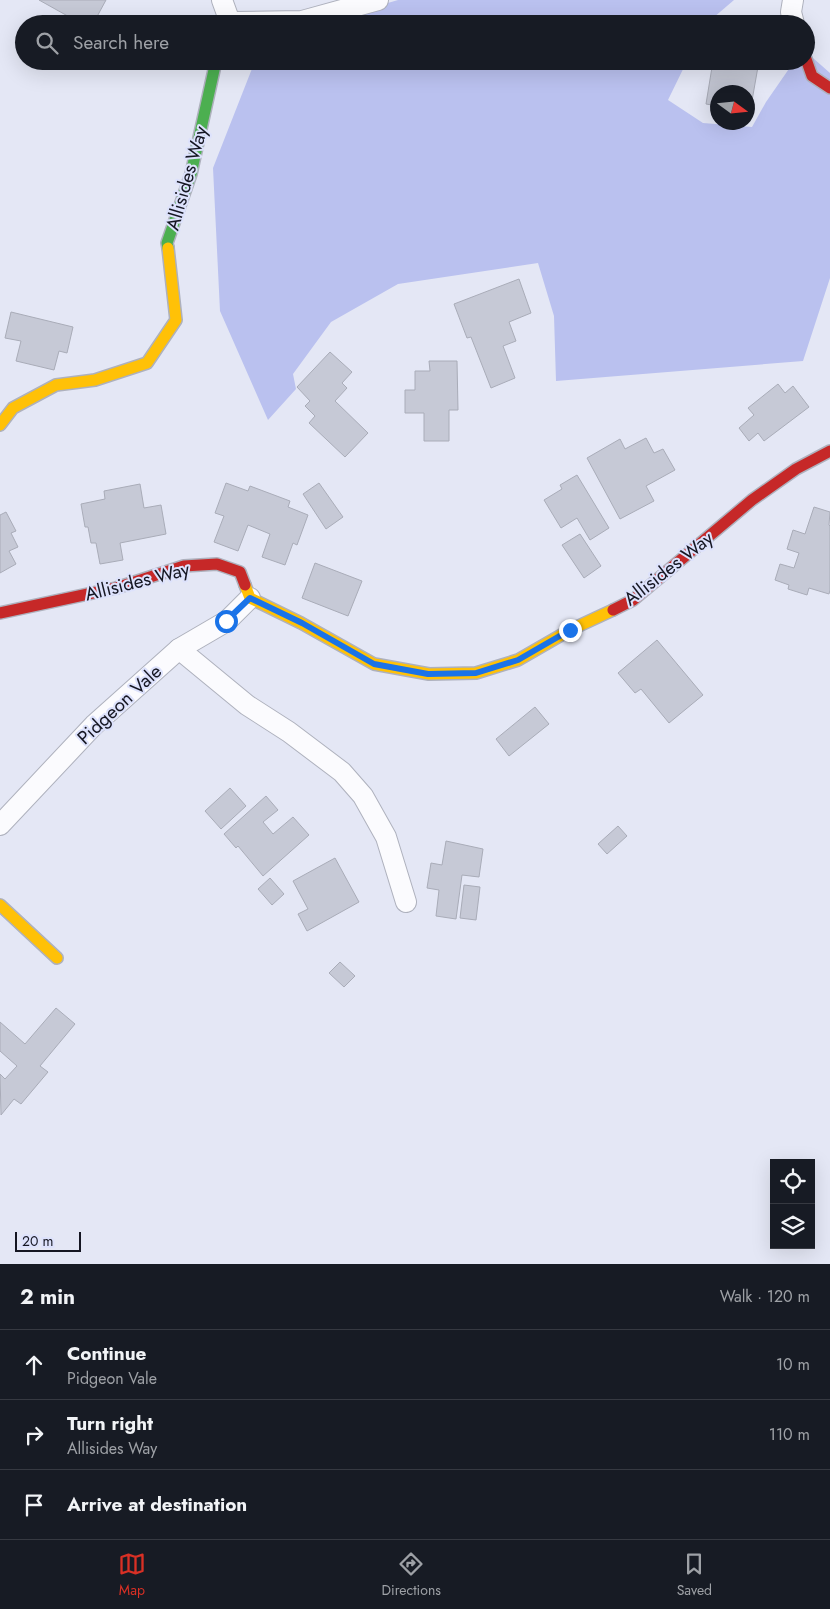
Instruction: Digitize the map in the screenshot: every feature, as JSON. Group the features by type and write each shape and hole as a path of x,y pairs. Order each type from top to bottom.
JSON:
{"street":[{"path":"222,0 227,15"},
{"path":"324,15 378,0"},
{"path":"791,15 792,0"},
{"name":"Allisides Way","path":"0,425 13,408 56,385 96,380 147,363 176,320 167,243 191,174 214,70"},
{"path":"810,70 812,76 830,88"},
{"name":"Allisides Way","path":"0,612 116,588 184,566 217,564 240,572 250,598 302,623 374,664 428,674 476,673 518,660 570,630 633,600 752,500 796,469 830,451"},
{"name":"Pidgeon Vale","path":"0,824 94,725 179,649 226,621 250,598"},
{"path":"179,649 247,705 289,732 342,772 363,796 386,837 406,902"},
{"path":"0,905 57,958"}],"shaded area":[{"path":"398,0 734,0 716,15 347,15"},
{"path":"815,60 830,73 830,278 803,361 556,381 554,316 538,263 398,284 331,322 293,374 296,389 268,420 220,311 213,168 251,70 683,70 668,100 703,123 710,124 710,130 755,130 755,122 788,70 815,70"}],"building":[{"path":"39,0 106,0 98,15 66,15"},
{"path":"712,70 757,70 755,85 710,85 710,105 706,104"},
{"path":"519,279 531,313 509,322 516,341 503,346 515,378 491,388 471,337 467,338 454,304"},
{"path":"11,312 73,327 67,353 59,351 54,370 16,361 21,341 5,338"},
{"path":"330,352 352,372 342,383 347,388 335,401 368,433 345,457 309,423 315,416 305,406 310,401 297,387"},
{"path":"429,361 457,361 458,410 449,410 449,441 424,441 424,413 405,413 405,390 415,390 415,371 430,371"},
{"path":"778,384 785,393 793,386 809,407 764,441 758,433 749,441 739,428 754,415 748,408"},
{"path":"646,438 654,453 663,449 675,470 646,486 654,501 620,519 587,458 620,439 625,449"},
{"path":"577,475 609,528 590,540 577,518 561,528 544,500 562,489 560,485"},
{"path":"226,483 248,491 250,486 290,501 288,507 308,515 297,545 293,543 285,565 262,557 270,534 248,525 238,551 214,542 224,516 215,513"},
{"path":"319,483 343,517 326,529 303,494"},
{"path":"140,484 144,508 161,505 166,534 120,543 123,560 100,564 96,543 91,543 88,527 85,527 81,504 105,499 104,491"},
{"path":"814,507 830,512 829,594 809,588 807,595 788,589 789,585 775,580 780,564 794,568 799,553 787,549 793,530 805,534"},
{"path":"6,512 16,531 11,533 18,547 9,551 16,564 0,573 0,515"},
{"path":"580,534 601,566 584,578 562,545"},
{"path":"315,563 362,581 348,616 302,598"},
{"path":"657,640 703,695 669,723 641,689 635,693 618,673"},
{"path":"535,707 549,724 509,756 496,739"},
{"path":"230,788 246,806 221,829 205,811"},
{"path":"266,796 278,810 263,822 273,834 293,817 309,835 263,876 238,846 236,848 224,834"},
{"path":"618,826 627,836 607,854 598,844"},
{"path":"446,841 483,849 479,877 462,875 456,919 436,916 439,890 427,888 431,863 442,865"},
{"path":"335,858 359,902 307,931 298,914 308,909 293,881"},
{"path":"270,878 284,894 272,905 258,889"},
{"path":"464,885 480,887 476,920 460,918"},
{"path":"340,962 355,976 344,987 329,973"},
{"path":"56,1008 75,1024 40,1066 48,1072 21,1104 14,1099 1,1115 0,1074 5,1079 17,1066 0,1051 0,1022 25,1044"}],"traffic: fast":[{"path":"168,248 167,243 191,174 214,70"}],"traffic: slow":[{"path":"0,425 13,408 56,385 95,380 147,363 176,320 168,248"},
{"path":"245,585 250,598 301,623 374,664 429,674 476,673 518,660 570,630 613,610"},
{"path":"0,905 57,958"}],"traffic: jam":[{"path":"810,70 812,76 830,88"},
{"path":"613,610 633,600 752,500 796,469 830,451"},
{"path":"0,613 116,588 184,566 217,564 240,572 245,585"}],"route":[{"path":"226,621 250,598 302,623 374,664 428,674 476,673 518,660 570,630"}]}
